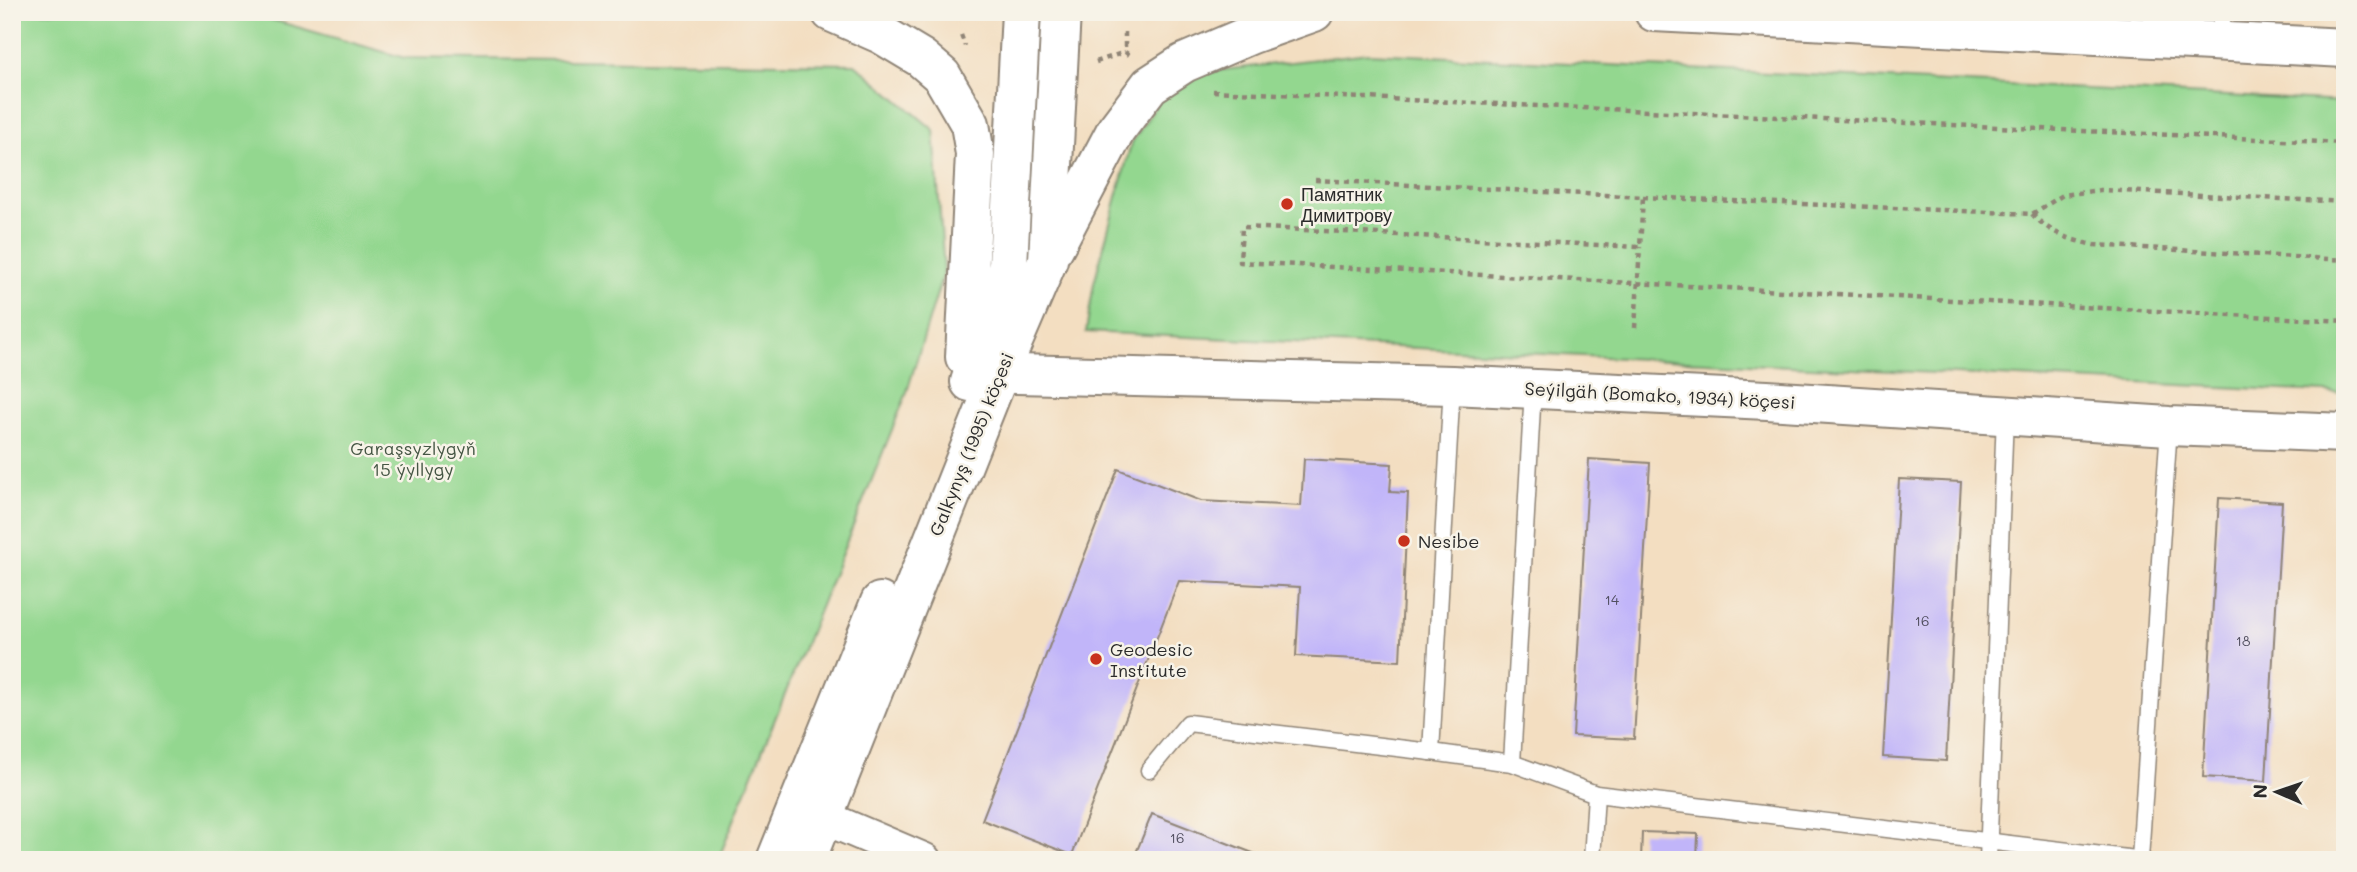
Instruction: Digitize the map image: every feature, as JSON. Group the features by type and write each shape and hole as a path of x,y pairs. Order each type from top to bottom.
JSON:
{"street":[{"path":"831,12 881,34 921,58 942,76 970,124 975,154 979,381"},
{"name":"Galkynyş (1995) köçesi","path":"806,860 979,381 1009,266 1021,12"},
{"name":"Galkynyş (1995) köçesi","path":"776,860 979,381 1048,260 1061,12"},
{"path":"1048,260 1116,130 1150,85 1184,63 1252,34 1314,12"},
{"path":"1654,12 2224,27 2345,48"},
{"name":"Seýilgäh (Bomako, 1934) köçesi","path":"979,381 1452,385 1767,400 2169,426 2345,433"},
{"path":"823,817 924,860"}],"lane":[{"path":"1431,752 1452,385"},
{"path":"1512,763 1533,389"},
{"path":"1988,860 2005,415"},
{"path":"1149,770 1188,723 1512,763 1595,794 2142,859 2169,426"},
{"path":"1592,860 1595,794"}],"path":[{"path":"1125,32 1125,52"},
{"path":"1095,62 1125,52"},
{"path":"1125,52 1140,62"},
{"path":"1209,91 2345,143"},
{"path":"1315,180 2032,214 2063,195 2100,190 2345,202"},
{"path":"1635,328 1643,197"},
{"path":"2032,214 2043,226 2057,234 2094,245 2345,260"},
{"path":"1640,247 1242,227 1240,262 2345,321"}],"green space":[{"name":"Garaşsyzlygyň 15 ýyllygy","path":"12,12 245,12 405,58 855,64 934,130 944,271 906,395 718,860 12,860"},
{"path":"1369,53 2345,102 2345,393 1086,332 1094,283 1131,144 1166,90 1188,74"}],"building":[{"name":"Geodesic Institute","path":"1304,459 1392,464 1390,492 1408,493 1400,661 1296,656 1300,587 1179,581 1072,855 982,820 1118,469 1201,501 1301,506"},
{"path":"1589,459 1650,463 1634,739 1573,736"},
{"path":"1899,479 1961,482 1946,761 1883,757"},
{"path":"2219,498 2282,502 2266,781 2203,777"},
{"path":"1152,814 1271,860 1133,860"},
{"path":"1642,832 1698,834 1697,860 1641,860"}],"place":[{"name":"Памятник Димитрову","path":"1287,204"},
{"name":"Nesibe","path":"1404,541"},
{"name":"Geodesic Institute","path":"1096,659"}]}
